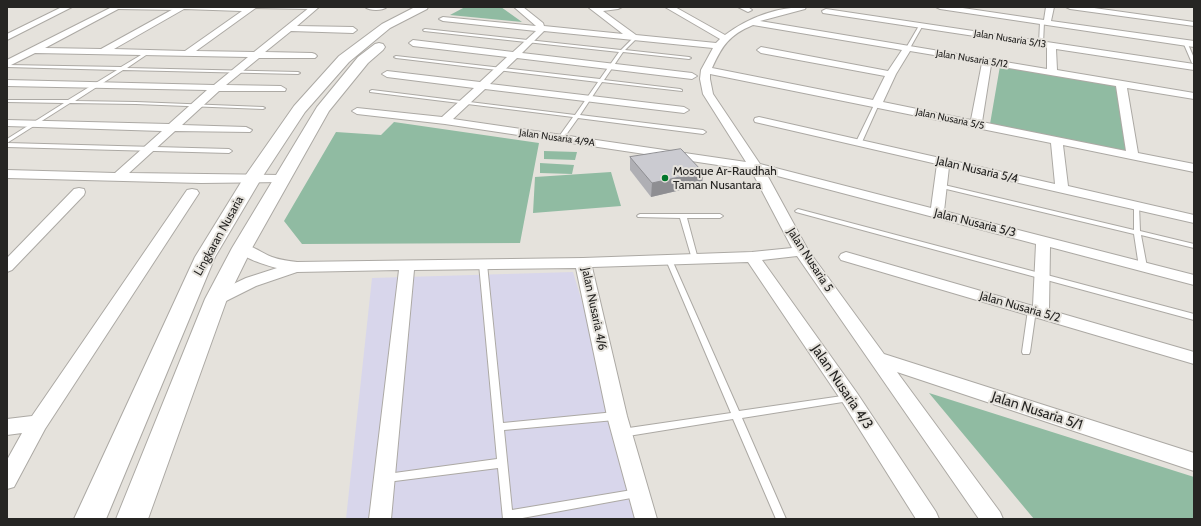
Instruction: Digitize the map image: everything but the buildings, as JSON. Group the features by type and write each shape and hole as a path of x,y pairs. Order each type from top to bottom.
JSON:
{"main road":[{"name":"Lingkaran Nusaria","path":"90,519 205,257 252,179 300,109 344,59 386,26 423,7"},
{"path":"132,519 216,300 242,248 322,110 363,60 401,28 441,13"}],"street":[{"path":"7,37 68,7"},
{"path":"7,65 117,7"},
{"path":"369,7 383,7"},
{"path":"518,7 540,26 541,30"},
{"path":"594,9 618,7"},
{"path":"669,7 722,43"},
{"name":"Jalan Nusaria 5","path":"802,7 763,17 747,13 722,43 706,70 705,79 708,94 756,168 801,251 992,519"},
{"path":"940,7 968,22 1044,22 1194,44"},
{"path":"1044,22 1050,7"},
{"path":"1070,7 1194,24"},
{"path":"1144,7 1147,18"},
{"path":"102,52 182,8 252,8"},
{"path":"186,54 252,8"},
{"path":"118,177 235,71 314,8"},
{"path":"594,9 635,38"},
{"name":"Jalan Nusaria 5/13","path":"826,11 921,25 968,22 1051,46 1194,67"},
{"path":"441,13 541,30 635,38 722,43"},
{"name":"Jalan Nusaria 5/12","path":"747,13 908,48 1194,96"},
{"path":"12,24 36,23"},
{"path":"288,28 353,30"},
{"path":"445,122 541,30"},
{"path":"413,43 692,76"},
{"path":"1051,46 1052,72"},
{"path":"877,104 891,74 908,48"},
{"path":"33,50 312,56"},
{"path":"761,50 891,74"},
{"path":"976,125 987,61"},
{"name":"Jalan Nusaria 5/5","path":"706,70 1057,142 1194,168"},
{"path":"387,74 684,110"},
{"path":"7,83 281,89"},
{"path":"1121,84 1133,156"},
{"name":"Jalan Nusaria 4/9A","path":"357,111 561,138 727,162 756,168"},
{"name":"Jalan Nusaria 5/4","path":"760,120 1194,219"},
{"path":"7,123 246,130"},
{"path":"1057,142 1062,189"},
{"path":"937,214 943,162"},
{"name":"Jalan Nusaria 5/3","path":"756,168 1194,280"},
{"path":"7,174 281,179"},
{"path":"7,267 79,192"},
{"path":"7,480 38,423 192,193"},
{"path":"1037,312 1042,276 1043,241"},
{"path":"242,248 259,258 275,264 297,267 584,263"},
{"name":"Jalan Nusaria 4/6","path":"646,519 617,416 584,263 752,258 801,251"},
{"name":"Jalan Nusaria 5/2","path":"846,257 1194,358"},
{"name":"Jalan Nusaria 4/3","path":"752,258 850,398 928,519"},
{"path":"380,519 407,265"},
{"path":"216,300 251,282 297,267"},
{"name":"Jalan Nusaria 5/1","path":"879,359 1194,462"},
{"path":"7,427 38,423"}],"lane":[{"path":"117,7 182,8"},
{"path":"252,8 314,8"},
{"path":"1041,44 1044,22"},
{"path":"908,48 921,25"},
{"path":"425,30 689,58"},
{"path":"561,138 622,51 635,38"},
{"path":"1184,42 1194,63"},
{"path":"7,141 147,53"},
{"path":"396,57 680,90"},
{"path":"7,65 298,73"},
{"path":"372,91 703,132"},
{"path":"7,101 263,108"},
{"path":"858,142 877,104"},
{"path":"7,145 229,151"},
{"path":"940,186 1194,246"},
{"path":"1137,206 1137,232 1144,267"},
{"path":"798,211 1194,317"},
{"path":"640,216 720,216"},
{"path":"683,216 695,259"},
{"path":"669,260 781,519"},
{"path":"483,264 508,518 638,493"},
{"path":"1026,352 1037,312"},
{"path":"622,432 850,398"},
{"path":"499,427 617,416"},
{"path":"384,478 502,463"}],"shaded area":[{"path":"573,272 622,433 644,519 346,519 372,278"}],"green space":[{"path":"465,7 501,7 522,22 450,15"},
{"path":"1000,66 1117,85 1128,151 990,124"},
{"path":"394,122 539,143 520,243 302,244 284,221 336,132 381,135"},
{"path":"544,151 577,152 575,160 544,159"},
{"path":"540,163 574,165 572,174 540,173"},
{"path":"611,172 621,206 533,213 535,177"},
{"path":"929,393 1194,477 1194,519 1034,519"}],"place":[{"name":"Mosque Ar-Raudhah Taman Nusantara","path":"665,178"}]}
